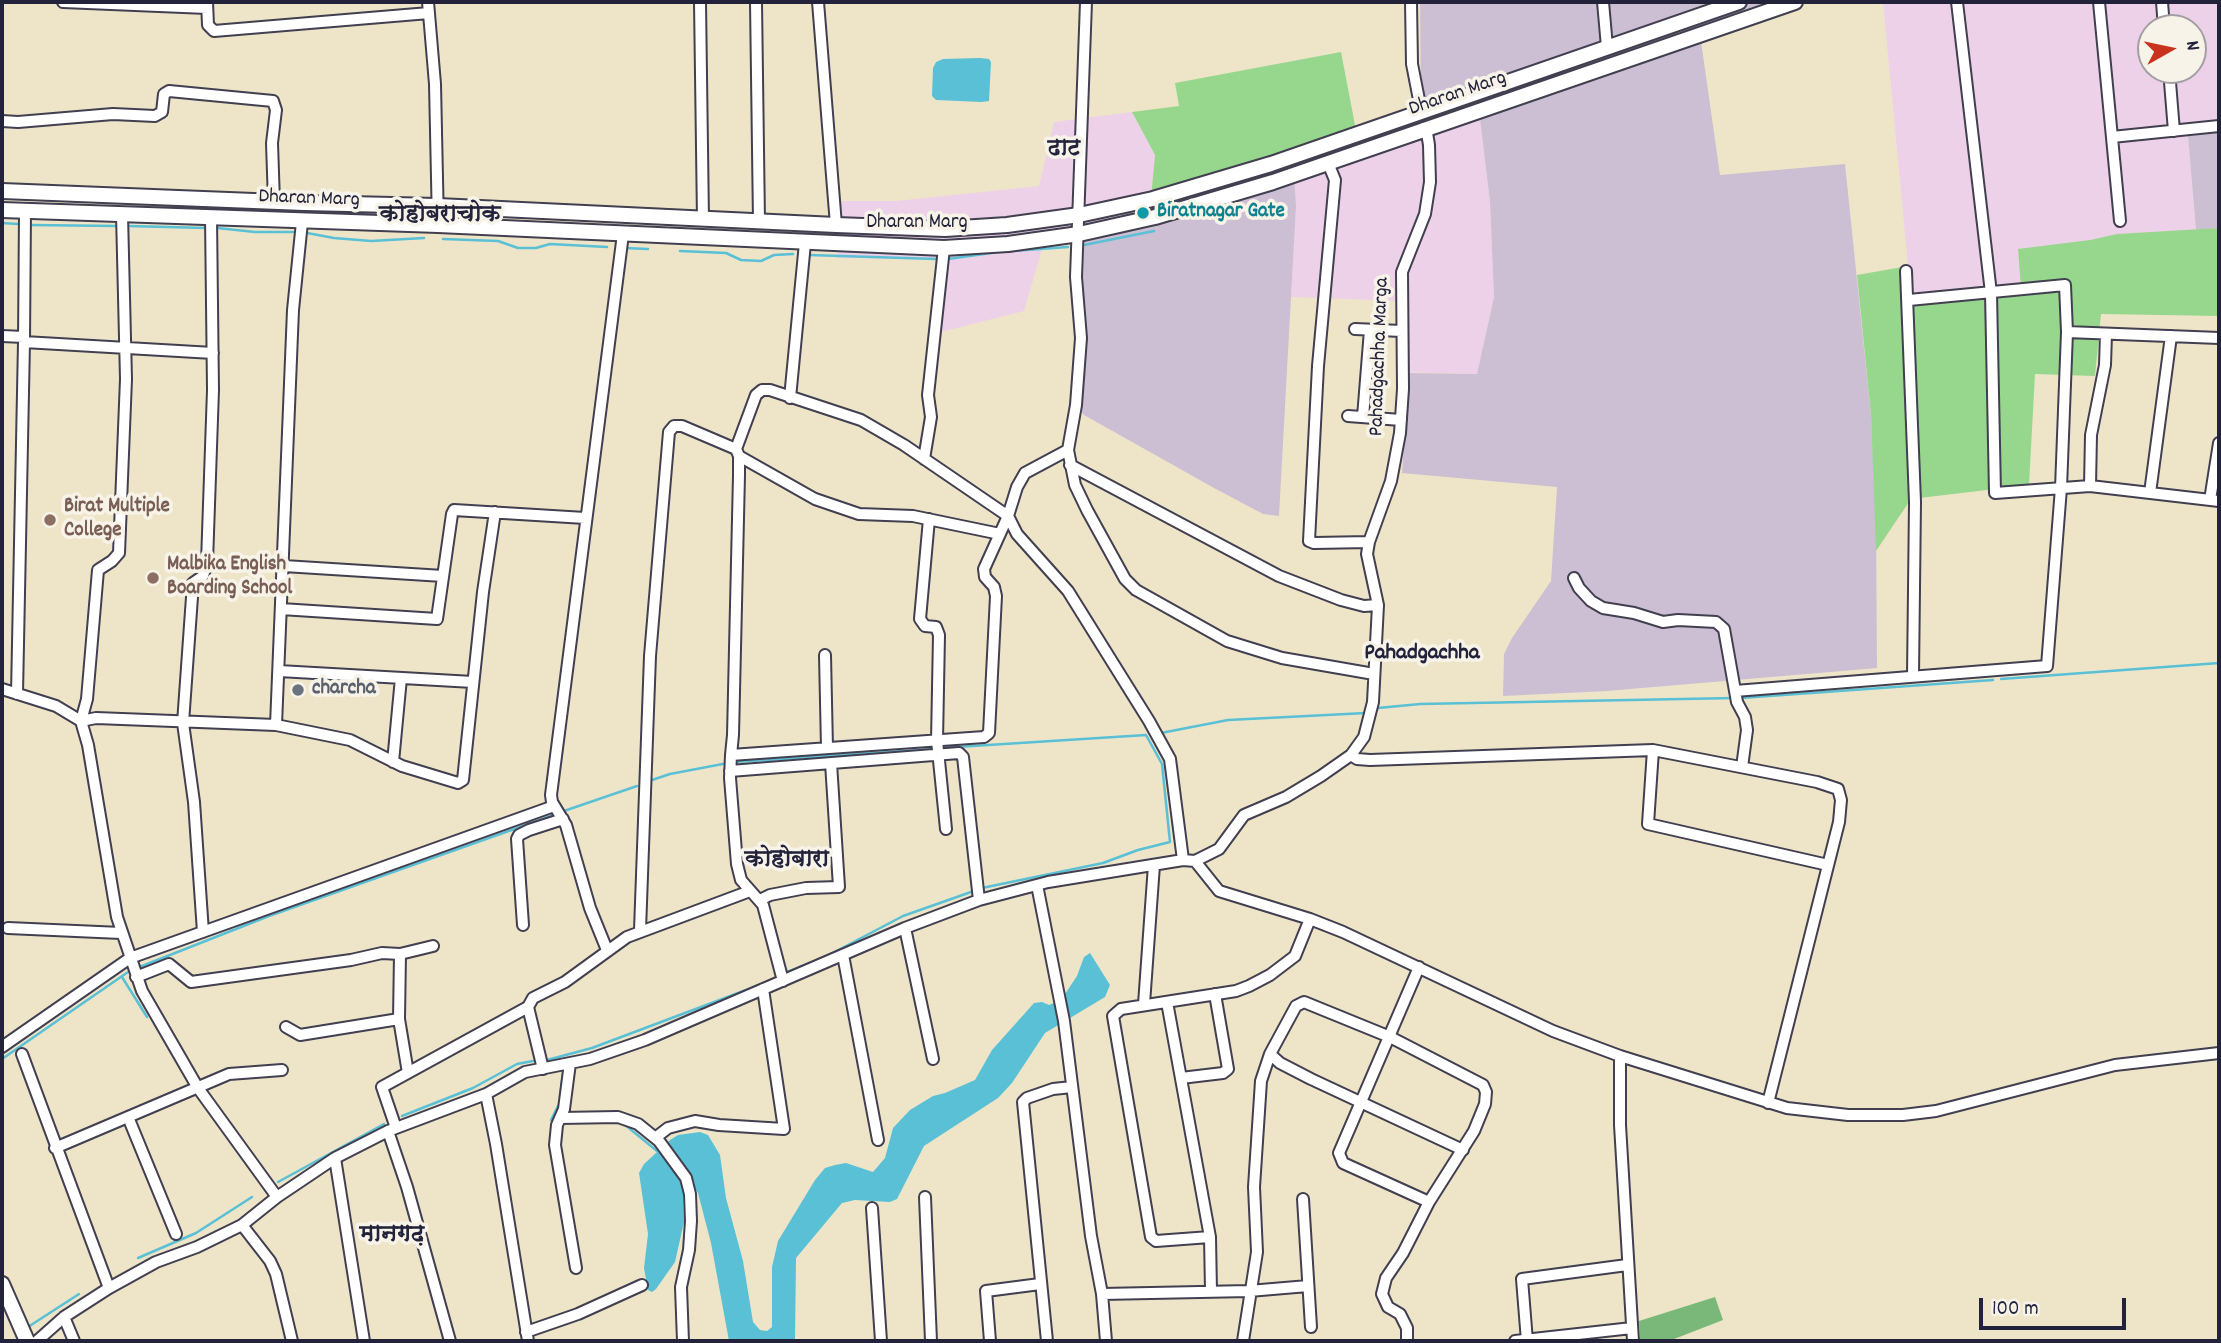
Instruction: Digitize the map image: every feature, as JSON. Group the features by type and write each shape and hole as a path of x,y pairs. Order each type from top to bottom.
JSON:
{"main road":[{"name":"Dharan Marg","path":"2,191 438,206 945,229 1007,225 1079,215 1153,199 1258,168 1739,2"},
{"name":"Dharan Marg","path":"2,210 438,225 944,248 1008,244 1079,234 1155,217 1273,182 1795,2"},
{"path":"2,1284 7,1310 27,1340"}],"street":[{"path":"63,2 207,5 208,25 214,31 428,7 435,85 438,225"},
{"path":"699,2 702,220"},
{"path":"756,2 759,222"},
{"path":"818,2 835,225"},
{"path":"1086,2 1076,277 1081,338 1080,369 1068,450 1075,485 1125,579 1136,590 1236,644 1282,658 1374,674"},
{"path":"1411,2 1412,64 1421,110"},
{"path":"1603,2 1607,47"},
{"path":"1957,2 1991,293 1995,493 2090,486 2215,501 2219,443"},
{"path":"2099,2 2120,221"},
{"path":"2170,84 2174,131"},
{"path":"2,121 113,114 158,115 162,112 164,94 169,91 273,101 276,110 272,143 274,202"},
{"path":"2112,137 2219,126"},
{"name":"Pahadgachha Marga","path":"1195,861 1219,849 1244,816 1286,797 1351,755 1364,737 1370,721 1378,605 1367,554 1391,481 1401,420 1402,272 1424,214 1430,182 1429,145 1424,128"},
{"path":"1328,163 1335,180 1318,366 1309,541 1369,542"},
{"path":"17,694 25,211"},
{"path":"122,214 125,349 119,552 112,561 98,570 87,699 81,721 88,745 121,933 136,977 198,1088 277,1197"},
{"path":"203,932 194,802 183,723 193,583 203,576 206,562 213,353 211,217"},
{"path":"276,725 293,310 302,222"},
{"path":"607,950 590,908 563,819 554,806 551,795 623,234"},
{"path":"790,398 804,243"},
{"path":"924,459 931,417 928,395 944,248"},
{"path":"1906,271 1915,502 1913,676"},
{"path":"1736,697 1913,676 2047,666 2061,488 2067,332 2065,285 1909,300"},
{"path":"1355,329 1402,331"},
{"path":"1363,417 1370,330"},
{"path":"2067,332 2219,338"},
{"path":"2090,486 2091,435 2105,365 2106,334"},
{"path":"2,336 125,349 213,353"},
{"path":"2150,493 2171,336"},
{"path":"783,981 767,914 760,900 741,880 737,864 730,771 738,453 756,395 762,390 861,420 1008,516 1017,534 1068,591 1170,759 1183,860"},
{"path":"1348,416 1401,420"},
{"path":"640,930 650,656 669,432 674,426 681,426 738,453 815,499 859,514 914,516 1000,534"},
{"path":"731,755 984,737 989,733 996,596 994,587 984,574 1017,487 1025,473 1068,450"},
{"path":"1070,465 1279,576 1341,600 1364,606 1378,605"},
{"path":"281,609 437,619 453,512 465,509 585,518"},
{"path":"2,689 56,706 81,721 96,718 276,725 350,740 393,762 454,783 463,780 483,592 495,512"},
{"path":"929,519 920,619 923,625 936,627 938,632 937,740 946,829"},
{"path":"284,566 443,576"},
{"path":"1574,578 1591,601 1603,608 1634,613 1663,622 1702,620 1721,625 1726,634 1736,697 1745,717 1747,730 1742,767"},
{"path":"825,655 827,748"},
{"path":"279,671 473,682"},
{"path":"393,762 401,678"},
{"path":"1653,750 1648,824 1828,865"},
{"path":"1351,755 1357,759 1370,760 1653,750 1818,782 1838,789 1841,800 1839,822 1768,1103"},
{"path":"730,771 959,753 963,757 979,900"},
{"path":"760,900 806,888 839,887 831,763"},
{"path":"2,1047 130,958 554,806"},
{"path":"523,925 517,839 529,830 563,819"},
{"path":"27,1340 108,1288 156,1262 197,1247 242,1225 277,1197 335,1158 392,1129 486,1094 525,1072 590,1059 645,1040 905,928 979,900 1037,885 1183,860 1195,861 1219,891 1310,919 1553,1031 1620,1056 1787,1108 1848,1115 1903,1115 1963,1106 2039,1083 2115,1065 2219,1053"},
{"path":"1144,1004 1154,865"},
{"path":"1037,885 1064,1021 1091,1236 1102,1294 1106,1341"},
{"path":"450,1341 382,1087 528,1007 533,998 565,982 607,950 640,930 750,891"},
{"path":"1210,1237 1156,1241 1151,1237 1113,1020 1118,1010 1249,986 1295,956 1310,919"},
{"path":"8,928 121,933"},
{"path":"905,928 933,1059"},
{"path":"136,977 169,964 191,982 351,960 382,953 400,954 433,946"},
{"path":"400,954 400,1019 408,1073"},
{"path":"843,955 878,1140"},
{"path":"1419,967 1339,1153 1343,1163 1429,1202"},
{"path":"657,1139 668,1128 695,1121 784,1129 763,989"},
{"path":"1181,1078 1225,1072 1228,1069 1215,994"},
{"path":"1167,1002 1210,1237 1211,1291"},
{"path":"1243,1341 1257,1252 1254,1187 1261,1081 1270,1054 1296,1006 1304,1002 1390,1037 1483,1085 1486,1092 1485,1104 1474,1131 1429,1202 1403,1253 1386,1278 1382,1294 1388,1307 1400,1314 1407,1328 1407,1341"},
{"path":"528,1007 543,1069"},
{"path":"286,1027 300,1035 400,1019"},
{"path":"22,1054 108,1288"},
{"path":"1270,1054 1280,1063 1463,1150"},
{"path":"1620,1056 1620,1125 1633,1341"},
{"path":"570,1063 564,1109 554,1133 576,1268"},
{"path":"55,1148 229,1074 282,1070"},
{"path":"1047,1341 1023,1102 1053,1089 1072,1087"},
{"path":"486,1094 527,1337 642,1285"},
{"path":"128,1117 176,1234"},
{"path":"560,1118 618,1118 638,1124 657,1139 688,1185 691,1207 689,1250 681,1287 683,1341"},
{"path":"335,1158 364,1341"},
{"path":"925,1197 931,1341"},
{"path":"1303,1199 1311,1327"},
{"path":"872,1208 881,1341"},
{"path":"242,1225 270,1261 276,1274 292,1341"},
{"path":"1527,1340 1522,1279 1627,1265"},
{"path":"990,1341 986,1291 1040,1284"},
{"path":"1102,1294 1249,1291 1308,1286"},
{"path":"64,1317 74,1341"},
{"path":"1515,1341 1580,1337 1632,1328"}],"shaded area":[{"path":"1420,2 1795,2 1700,34 1720,175 1845,164 1871,415 1876,518 1877,668 1607,691 1503,696 1504,654 1551,581 1557,487 1402,473 1409,373 1477,374 1494,297 1490,202 1479,110 1424,128 1421,100"},
{"path":"1883,2 2219,2 2219,132 2188,136 2196,230 2117,234 2018,250 2021,290 1909,300"},
{"path":"1479,109 1490,202 1494,297 1477,374 1399,372 1398,301 1291,297 1296,206 1294,174"},
{"path":"1132,112 1155,155 1149,219 1045,239 1024,311 945,331 930,330 936,259 837,258 833,201 896,201 1039,186 1054,122"},
{"path":"2219,132 2219,228 2196,230 2188,136"},
{"path":"1294,174 1296,206 1279,516 1263,514 1214,488 1084,415 1076,405 1079,234"}],"green space":[{"path":"1341,52 1360,151 1328,153 1294,174 1149,219 1155,155 1132,112 1179,106 1175,83"},
{"path":"2219,228 2219,316 2101,314 2095,376 2035,374 2029,485 1911,499 1876,551 1871,415 1857,275 1908,266 1909,299 2021,289 2018,249 2117,234"},
{"path":"1715,1297 1723,1320 1669,1341 1640,1341 1639,1321"}],"water":[{"path":"943,59 989,59 991,62 989,101 936,100 932,96 933,68 936,62"},
{"path":"1090,953 1110,985 1105,997 1045,1033 1012,1083 998,1098 924,1146 897,1199 890,1202 855,1200 842,1203 796,1258 795,1341 729,1341 711,1243 698,1193 678,1159 670,1159 669,1164 681,1178 683,1188 684,1222 675,1262 656,1289 652,1292 648,1290 644,1268 648,1234 639,1173 644,1164 670,1140 678,1135 700,1132 708,1135 720,1155 726,1198 743,1261 753,1322 760,1330 767,1331 772,1327 772,1267 778,1241 825,1168 846,1163 873,1172 885,1158 893,1128 910,1110 933,1096 975,1080 992,1050 1034,1003 1049,1005 1061,1000 1077,976 1084,957"}],"waterway":[{"path":"2,223 18,224"},
{"path":"30,225 117,226"},
{"path":"128,226 207,228"},
{"path":"217,228 293,232"},
{"path":"1084,245 1154,231"},
{"path":"307,233 371,241 424,238"},
{"path":"443,239 498,241 518,248 536,248 550,244 607,247"},
{"path":"948,259 1068,247"},
{"path":"624,248 648,249"},
{"path":"680,251 726,253 741,260 761,261 774,255 793,254"},
{"path":"809,255 936,259"},
{"path":"2001,679 2219,663"},
{"path":"1741,698 1993,680"},
{"path":"1378,708 1420,704 1735,698"},
{"path":"1161,733 1228,720 1366,713"},
{"path":"941,748 1146,735 1162,764 1170,842 1103,863 982,888"},
{"path":"735,762 934,749"},
{"path":"649,781 670,774 728,763"},
{"path":"561,812 637,786"},
{"path":"137,968 269,916 551,816"},
{"path":"785,973 825,957 903,916 971,892"},
{"path":"2,1059 128,972"},
{"path":"122,977 147,1017"},
{"path":"547,1060 592,1048 770,981"},
{"path":"402,1116 473,1088 517,1064 533,1061"},
{"path":"560,1097 563,1073"},
{"path":"551,1120 559,1104"},
{"path":"278,1182 384,1124"},
{"path":"624,1124 657,1151"},
{"path":"138,1258 196,1233 252,1197"},
{"path":"28,1327 79,1294"}],"place":[{"name":"Biratnagar Gate","path":"1143,213"},
{"name":"Birat Multiple College","path":"50,520"},
{"name":"Malbika English Boarding School","path":"153,578"},
{"name":"charcha","path":"298,690"}],"district":[{"name":"ढाट","path":"1064,151"},
{"name":"कोहोबराचोक","path":"440,217"},
{"name":"Pahadgachha","path":"1422,655"},
{"name":"कोहोबारा","path":"787,862"},
{"name":"मानगढ़","path":"392,1237"}]}
